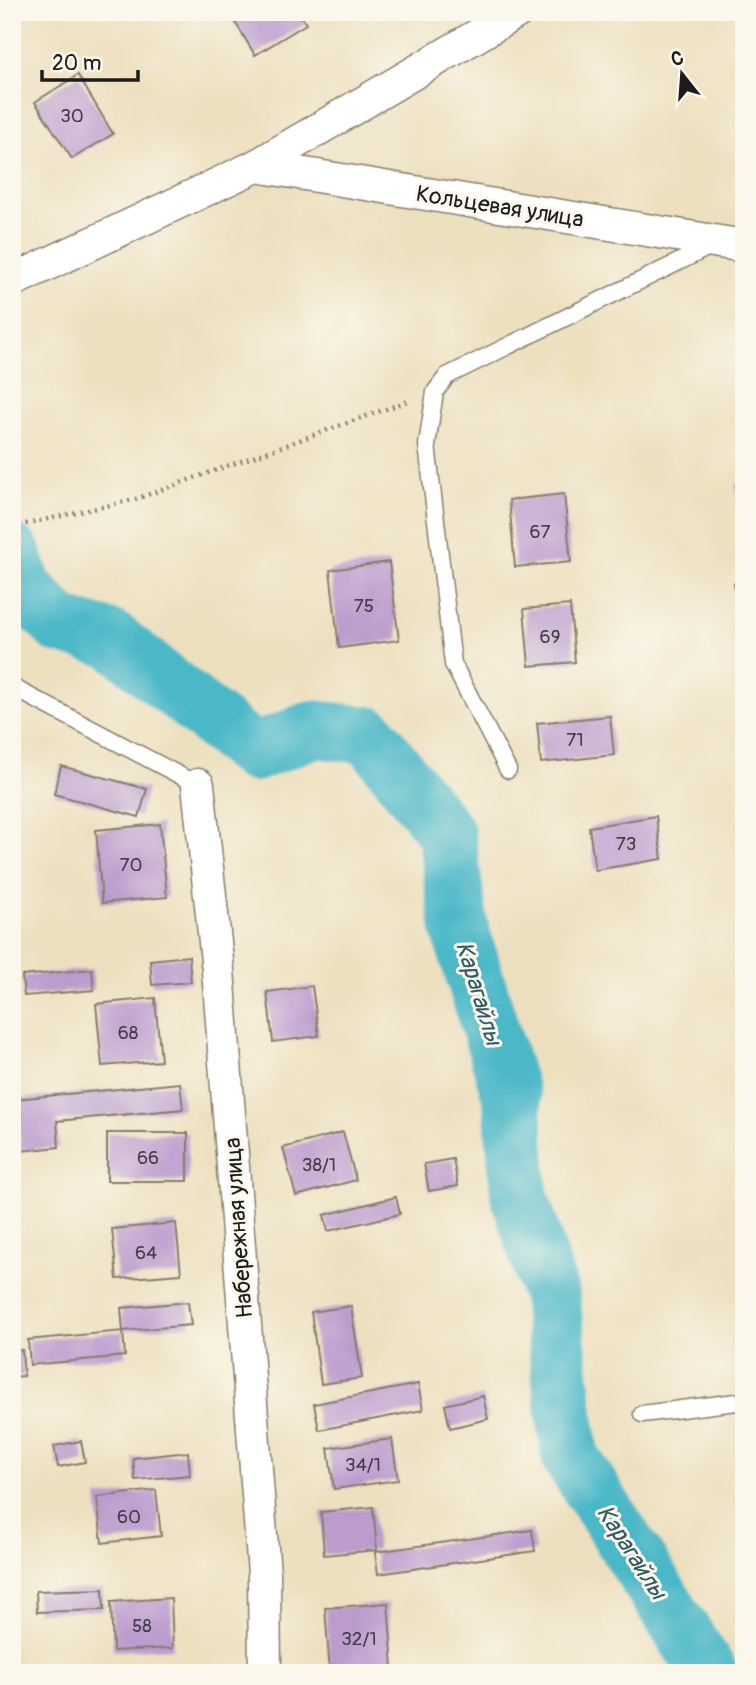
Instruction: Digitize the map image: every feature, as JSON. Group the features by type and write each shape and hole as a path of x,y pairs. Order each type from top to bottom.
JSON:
{"street":[{"path":"12,281 256,166 517,12"},
{"name":"Кольцевая улица","path":"256,166 732,244"},
{"name":"Набережная улица","path":"198,785 218,970 264,1574 265,1673"}],"lane":[{"path":"508,770 453,664 427,445 435,392 447,376 732,244"},
{"path":"12,687 198,785"},
{"path":"642,1414 744,1401"}],"path":[{"path":"12,527 133,500 435,392"}],"building":[{"path":"229,12 299,12 306,24 255,55"},
{"path":"78,75 113,134 72,159 35,102"},
{"path":"744,483 744,529 742,529 736,485"},
{"path":"564,494 571,562 515,567 509,500"},
{"path":"389,562 399,640 339,648 330,570"},
{"path":"744,582 744,637 742,638 734,583"},
{"path":"570,605 575,662 529,666 524,609"},
{"path":"610,716 614,755 541,763 537,723"},
{"path":"61,766 147,789 139,817 54,794"},
{"path":"656,816 662,859 595,870 589,827"},
{"path":"160,824 167,897 102,903 96,830"},
{"path":"189,956 191,982 152,985 150,960"},
{"path":"92,969 94,990 24,996 22,976"},
{"path":"312,986 319,1036 273,1042 267,992"},
{"path":"155,998 161,1061 102,1066 96,1004"},
{"path":"180,1083 183,1109 57,1121 59,1147 21,1151 16,1099"},
{"path":"343,1132 356,1180 296,1196 283,1148"},
{"path":"107,1133 188,1133 188,1181 107,1181"},
{"path":"453,1159 458,1186 429,1191 424,1164"},
{"path":"396,1197 400,1214 328,1231 324,1215"},
{"path":"176,1223 181,1274 117,1279 112,1229"},
{"path":"188,1302 191,1325 123,1331 121,1308"},
{"path":"351,1306 362,1378 321,1384 311,1312"},
{"path":"123,1331 125,1356 30,1365 28,1340"},
{"path":"22,1350 24,1376 12,1377 12,1351"},
{"path":"418,1384 423,1410 319,1430 314,1404"},
{"path":"483,1396 488,1419 450,1428 445,1405"},
{"path":"392,1439 398,1480 334,1489 328,1448"},
{"path":"81,1441 85,1462 58,1467 54,1446"},
{"path":"188,1452 190,1475 135,1480 133,1458"},
{"path":"156,1490 161,1536 102,1543 97,1497"},
{"path":"373,1507 377,1550 324,1555 321,1512"},
{"path":"532,1530 535,1551 378,1574 375,1552"},
{"path":"103,1589 104,1610 37,1612 36,1591"},
{"path":"171,1598 173,1648 113,1651 111,1602"},
{"path":"388,1603 393,1668 330,1673 325,1608"}],"waterway":[{"name":"Карагайлы","path":"12,553 24,588 60,625 112,639 254,753 313,729 369,735 446,833 460,929 512,1099 519,1194 551,1296 570,1456 709,1673"}]}
